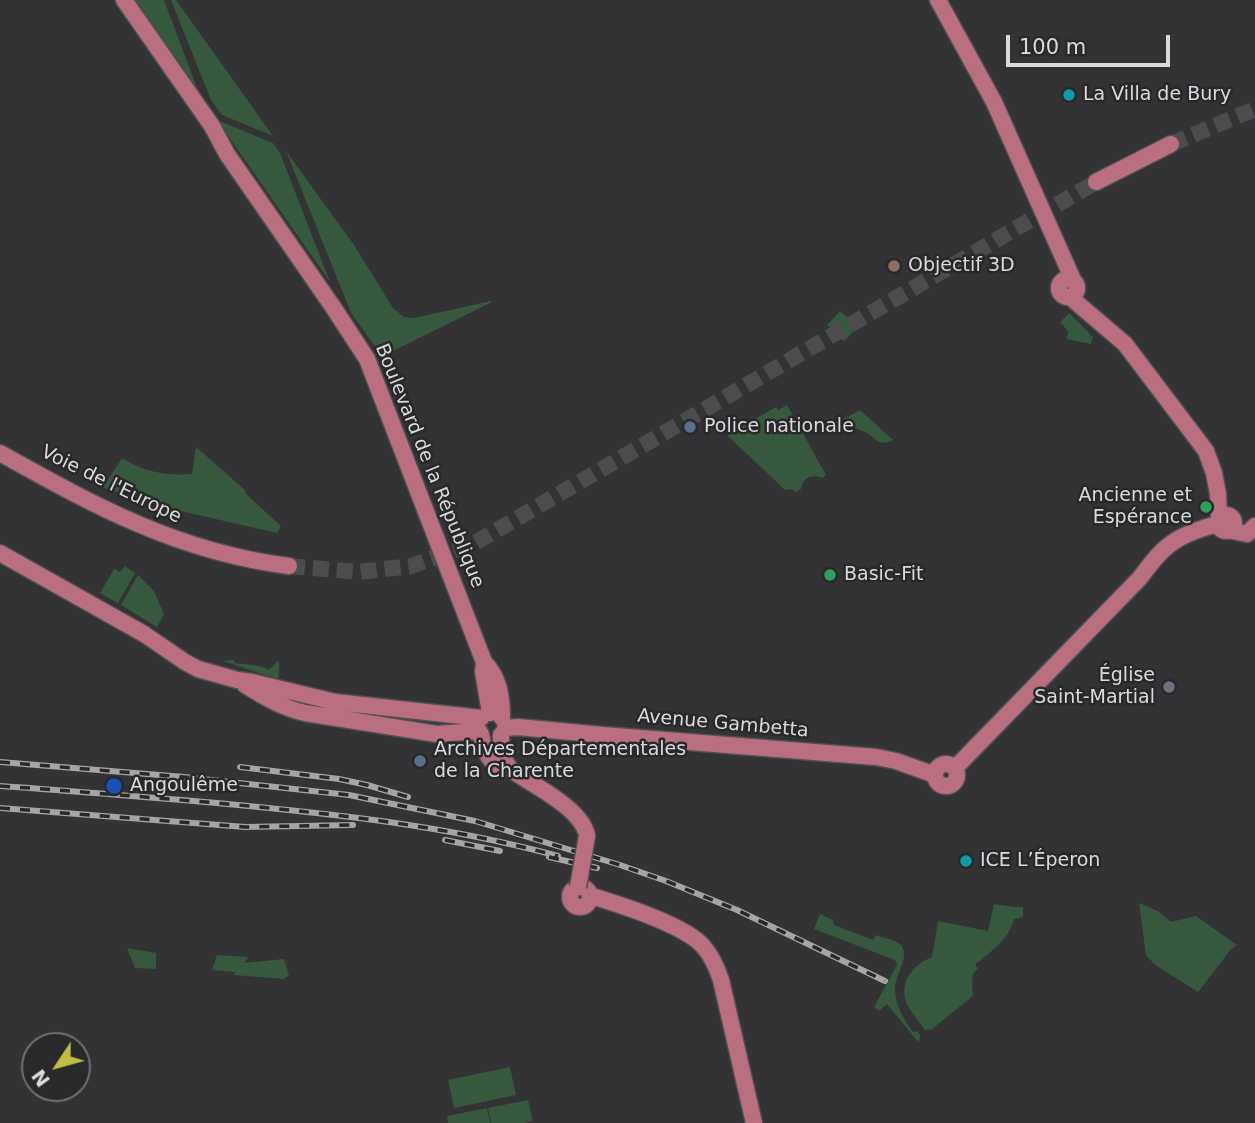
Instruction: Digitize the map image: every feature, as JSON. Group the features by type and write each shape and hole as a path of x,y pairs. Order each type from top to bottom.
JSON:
{"main road":[{"name":"Boulevard de la République","path":"113,0 206,130 227,154"},
{"name":"Boulevard de la République","path":"124,0 212,126 227,154 367,359 484,662 491,725 483,747 499,768 511,770 574,812 585,827 587,836 584,892 687,933 710,954 721,980 749,1102"},
{"path":"938,0 994,102 1061,251 1070,287 1095,318 1125,344 1206,451 1218,494 1237,523"},
{"path":"1096,182 1171,145"},
{"name":"Voie de l'Europe","path":"0,453 89,502 164,536 225,554 289,566"},
{"name":"Avenue Gambetta","path":"0,553 144,634 198,669 237,680 252,681 335,702 491,725 876,757 935,775 940,783 949,785 956,777 955,768 1139,579 1165,548 1180,538 1209,526 1237,523"},
{"path":"749,1102 754,1123"},
{"path":"749,1102 761,1123"}],"green space":[{"path":"134,0 164,0 200,96"},
{"path":"171,0 176,0 273,136 222,115 211,100"},
{"path":"217,120 273,143 280,153 330,282"},
{"path":"286,151 354,245 393,308 404,317 414,318 492,302 389,353 380,353 351,313"},
{"path":"840,311 858,327 844,341 827,325"},
{"path":"1069,313 1093,337 1091,344 1067,339 1068,331 1060,322"},
{"path":"787,405 826,475 822,478 808,477 796,492 785,490 728,436 776,407 778,410"},
{"path":"860,410 893,440 880,442 844,419"},
{"path":"196,447 281,526 277,533 167,508 103,487 122,458 155,472 192,474"},
{"path":"125,566 135,573 118,603 100,593 114,569 120,572"},
{"path":"138,575 154,591 164,614 157,627 121,605"},
{"path":"234,660 235,663 269,670 279,661 279,676 277,679 223,661"},
{"path":"1139,903 1158,911 1171,922 1196,916 1237,945 1198,992 1154,964 1146,955"},
{"path":"994,904 1023,907 1023,917 1014,919 1004,939 976,964 979,968 973,973 973,996 932,1029 925,1030 908,1006 904,990 913,970 932,957 938,921 988,931"},
{"path":"820,914 833,920 834,925 873,940 876,935 901,945 904,955 895,987 896,1000 909,1027 920,1035 919,1043 887,1004 879,1011 874,1007 897,965 895,960 814,929"},
{"path":"127,948 156,953 156,969 135,968"},
{"path":"217,955 248,957 244,963 284,959 289,975 284,979 234,975 235,972 212,970"},
{"path":"510,1067 516,1095 454,1108 448,1080"},
{"path":"528,1100 533,1121 491,1123 488,1108"},
{"path":"487,1108 490,1123 448,1123 447,1116"}],"tunnel":[{"path":"1171,144 1255,109"},
{"path":"289,566 359,572 411,566 473,544 1096,182"}],"railway":[{"path":"0,762 184,777 349,795 475,821 666,881 737,910 885,981"},
{"path":"240,767 339,779 408,797"},
{"path":"0,786 346,816 473,836 558,856"},
{"path":"0,808 245,827 353,825"},
{"path":"445,840 500,851"},
{"path":"549,857 597,868"}],"place":[{"name":"La Villa de Bury","path":"1069,95"},
{"name":"Objectif 3D","path":"894,266"},
{"name":"Police nationale","path":"690,427"},
{"name":"Ancienne et Espérance","path":"1206,507"},
{"name":"Basic-Fit","path":"830,575"},
{"name":"Église Saint-Martial","path":"1169,687"},
{"name":"Archives Départementales de la Charente","path":"420,761"},
{"name":"Angoulême","path":"114,786"},
{"name":"ICE L’Éperon","path":"966,861"}]}
